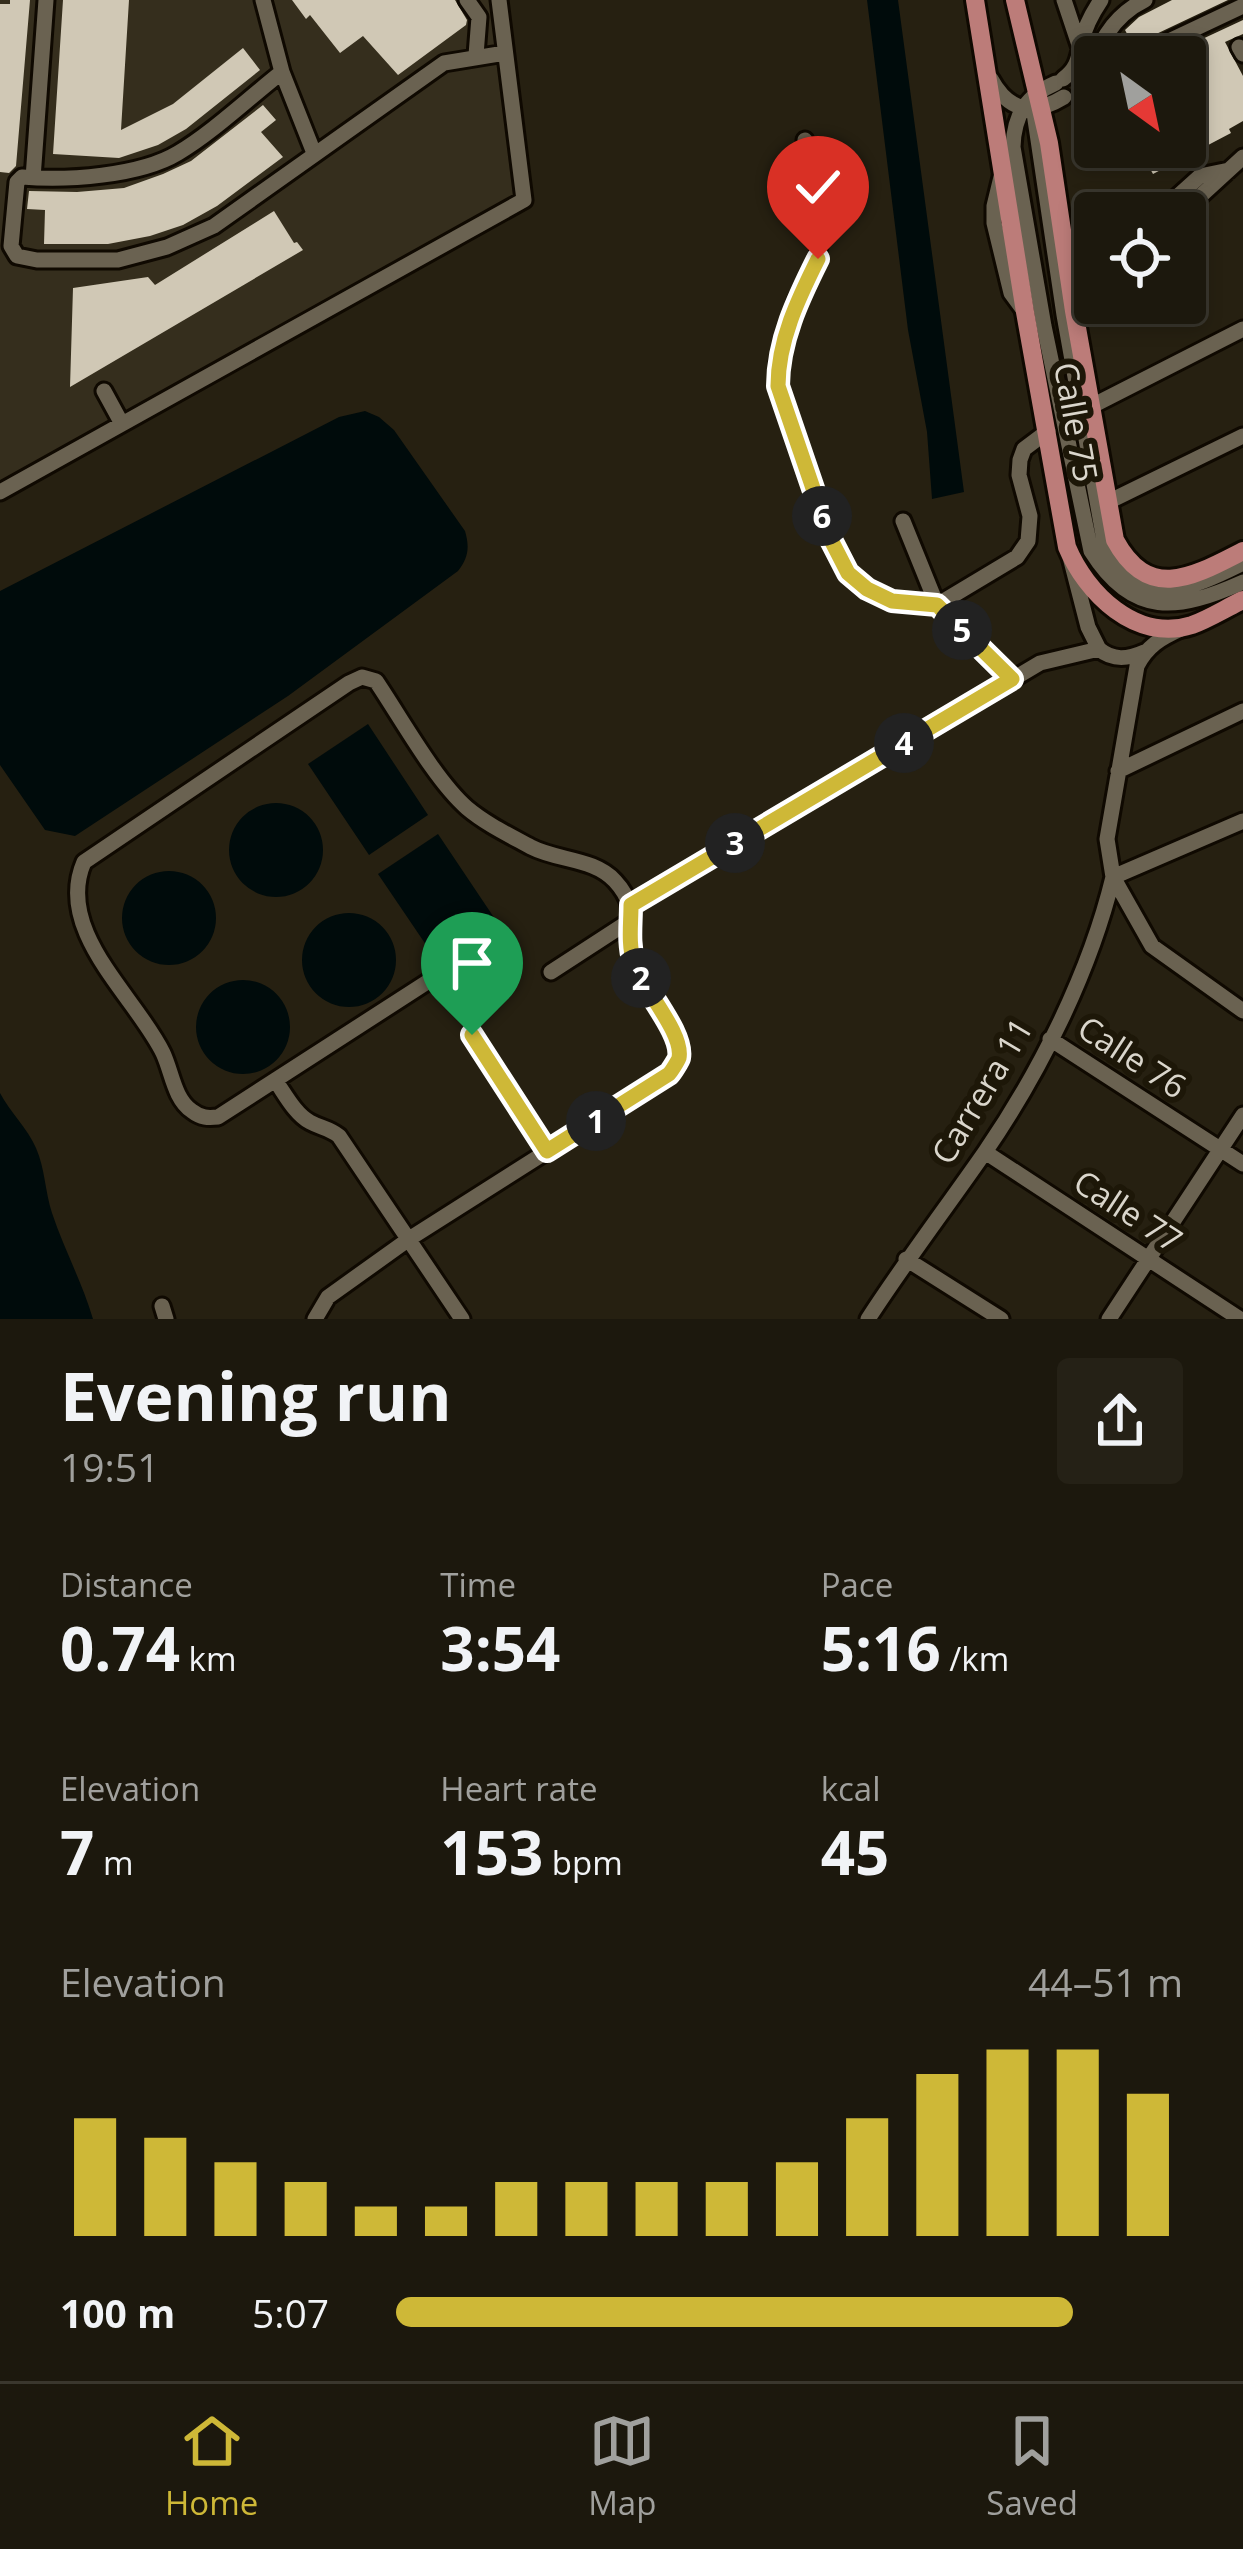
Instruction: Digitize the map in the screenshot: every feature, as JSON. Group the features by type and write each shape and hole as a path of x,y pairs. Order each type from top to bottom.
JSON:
{"main road":[{"name":"Calle 75","path":"975,0 1067,547 1078,572 1095,593 1127,617 1161,627 1191,625"},
{"name":"Calle 75","path":"1015,0 1033,104 1049,143 1074,311"},
{"name":"Calle 75","path":"1076,324 1106,503 1121,552 1146,574 1165,579 1186,578 1243,551"},
{"path":"1191,625 1243,600"}],"street":[{"path":"46,0 11,246 17,256 37,260 118,260 167,247 214,226 444,63 505,53"},
{"path":"263,0 282,72 314,152"},
{"path":"467,0 479,17 476,56"},
{"path":"0,492 524,200 499,0"},
{"path":"1064,0 1078,36"},
{"path":"1084,36 1101,0"},
{"path":"1145,0 1111,26 1072,86 1033,104 1016,124 1013,148 1091,551 1107,576 1149,601 1191,602 1243,582"},
{"path":"1179,36 1243,6"},
{"path":"1070,19 1085,31 1111,26"},
{"path":"986,71 1004,98 1033,104"},
{"path":"17,180 148,167 179,153 282,72"},
{"path":"1033,104 1064,315 1105,546 1112,563 1137,585 1175,591 1243,563"},
{"path":"805,140 821,219 818,259 796,301 778,362 778,386 830,538 848,573 892,601 937,605 1017,556 1028,541 1030,516 1019,475 1020,460 1024,449 1048,431"},
{"path":"1205,192 1243,157"},
{"path":"1182,192 1200,176 1229,170"},
{"path":"1090,407 1243,329"},
{"path":"104,391 122,424"},
{"path":"1106,503 1243,436"},
{"path":"903,521 937,605 1012,679"},
{"path":"1067,547 1088,627 1099,649 1108,657 1122,658 1144,652"},
{"path":"1191,625 1154,642 1144,652 1132,685 1107,839 1114,878 1152,946 1243,1011"},
{"path":"551,972 631,912 1012,679 1040,663 1099,649"},
{"path":"315,1319 328,1297 409,1239 669,1074 679,1058 675,1037 635,966 631,912 616,882 603,869 538,850 470,811 449,791 376,681 362,677 84,862 77,878 76,895 84,923 112,981 162,1050 181,1100 206,1118 218,1117 435,977"},
{"path":"1118,771 1243,711"},
{"path":"1114,878 1243,821"},
{"name":"Carrera 11","path":"868,1319 1010,1114 1102,926 1114,878"},
{"path":"472,1035 547,1151"},
{"name":"Calle 76","path":"1050,1039 1243,1164"},
{"path":"275,1080 302,1118 339,1136 462,1319"},
{"path":"1109,1319 1243,1115"},
{"name":"Calle 77","path":"985,1152 1240,1319"},
{"path":"906,1259 1001,1319"}],"shaded area":[{"path":"0,0 499,0 524,200 0,492"},
{"path":"867,0 898,0 964,492 932,499 927,432 908,330"},
{"path":"365,411 394,430 465,531 467,552 458,571 288,696 75,836 45,830 0,765 0,591 339,417"},
{"path":"368,724 428,815 369,855 308,764"},
{"path":"276,803 294,806 310,816 320,832 320,868 310,884 294,894 276,897 258,894 242,884 232,868 229,850 232,832 242,816 258,806"},
{"path":"438,834 499,925 439,964 378,874"},
{"path":"160,871 178,871 203,884 213,900 213,936 203,952 178,965 160,965 135,952 122,927 122,909 135,884"},
{"path":"349,913 367,916 383,926 393,942 393,978 383,994 367,1004 349,1007 331,1004 315,994 305,978 302,960 305,942 315,926 331,916"},
{"path":"243,980 261,983 277,993 287,1009 287,1045 277,1061 261,1071 243,1074 225,1071 209,1061 199,1045 196,1027 199,1009 209,993 225,983"},
{"path":"0,1093 36,1148 52,1213 93,1319 0,1319"}],"building":[{"path":"10,0 30,0 16,166 9,173 0,172 0,4 10,4"},
{"path":"63,0 129,0 121,130 173,104 243,48 260,70 186,129 158,145 119,158 53,154"},
{"path":"292,0 455,0 467,20 398,75 363,36 340,53"},
{"path":"1172,0 1228,0 1152,36 1128,36 1125,30"},
{"path":"1243,20 1243,34 1225,42 1243,76 1243,121 1206,146 1206,37"},
{"path":"263,105 276,120 261,132 283,157 217,206 150,236 108,244 44,244 45,210 27,209 29,191 124,188 163,174 191,161"},
{"path":"274,211 303,250 70,387 73,288 148,277 155,285"}],"route":[{"path":"472,1035 547,1151 669,1074 679,1052 635,966 631,905 1012,679 937,605 892,601 867,589 848,573 830,538 778,386 778,362 796,301 818,259"}]}
